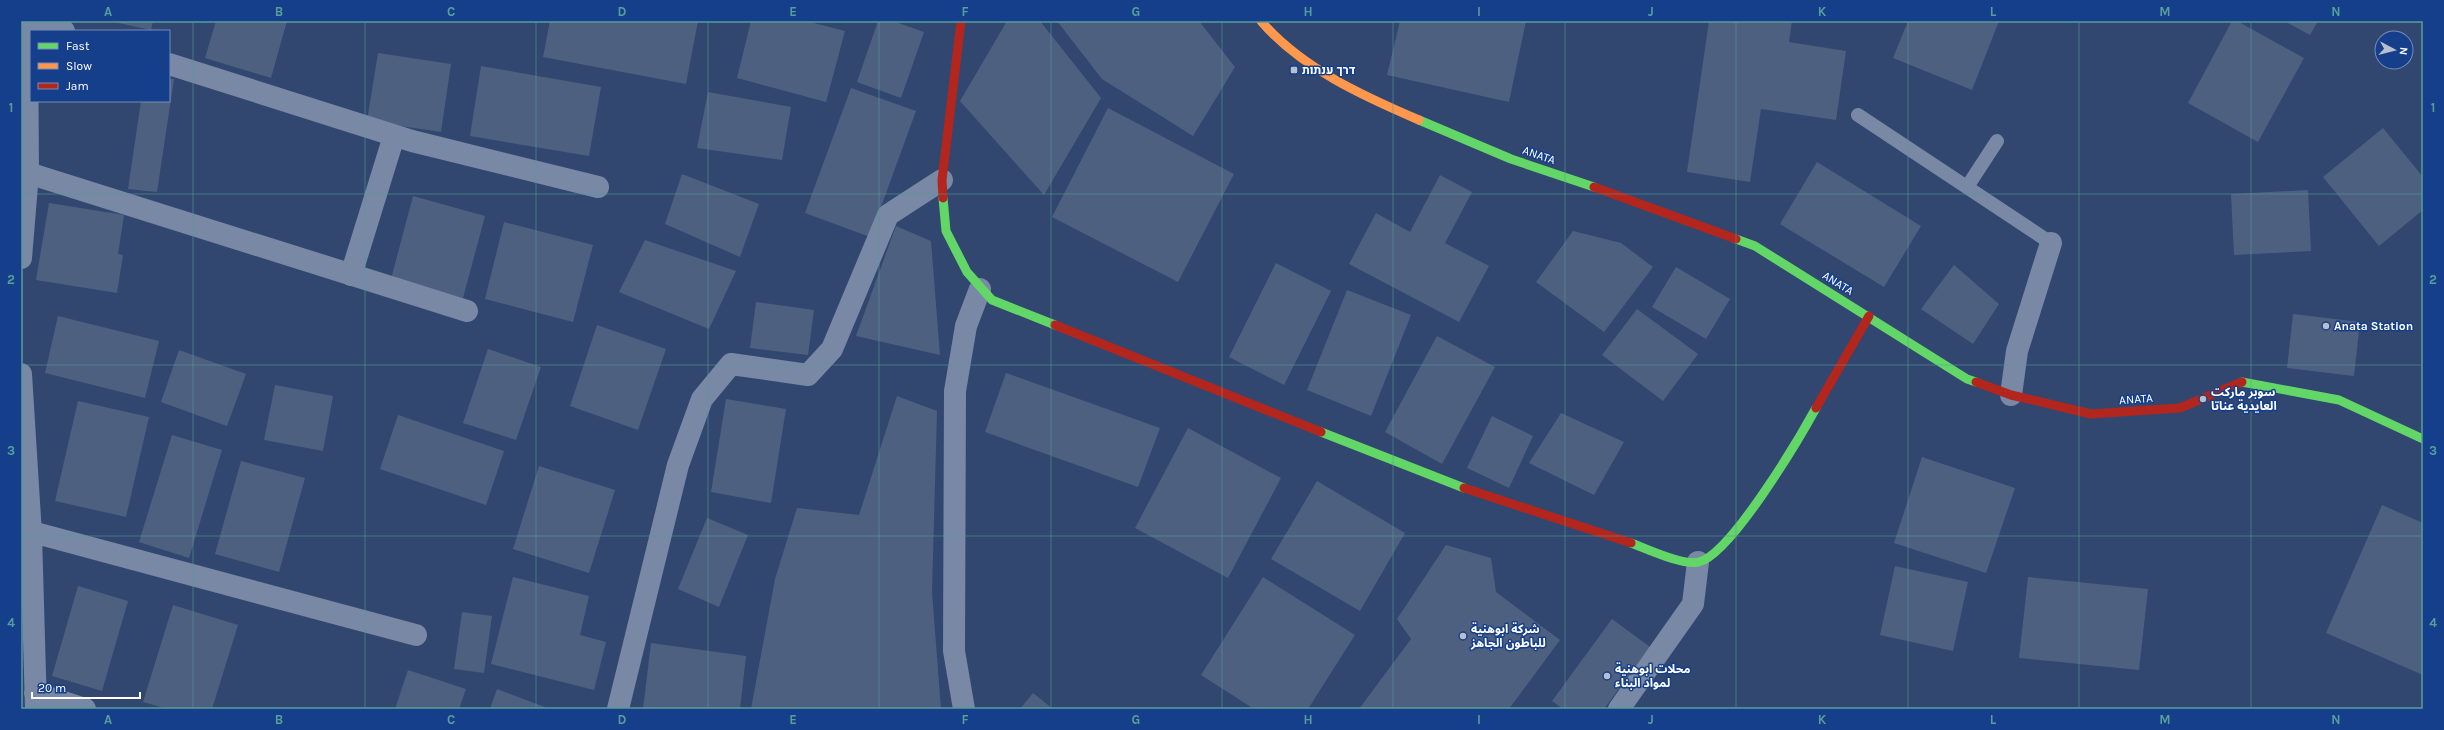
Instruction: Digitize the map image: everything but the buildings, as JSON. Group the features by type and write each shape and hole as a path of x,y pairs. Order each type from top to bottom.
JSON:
{"street":[{"path":"21,258 28,173 27,21"},
{"path":"32,21 61,30"},
{"path":"961,21 942,180 946,231 967,272 980,289 992,300 1450,483 1684,561 1698,562 1713,555 1751,510 1805,428 1869,316"},
{"name":"ANATA","path":"1261,21 1272,34 1318,70 1400,112 1511,159 1628,198 1755,246 1869,316 1967,379 2011,395 2092,414 2180,408 2242,382 2338,400 2423,439"},
{"path":"170,64 394,136 598,187"},
{"path":"351,275 394,136"},
{"path":"28,173 467,311"},
{"path":"618,709 678,465 702,399 731,364 808,376 832,350 888,215 942,180"},
{"path":"2011,395 2017,351 2051,243"},
{"path":"964,709 954,651 955,391 966,326 980,289"},
{"path":"21,374 26,532 35,701 85,709"},
{"path":"26,532 416,635"},
{"path":"1619,709 1692,604 1698,562"}],"lane":[{"path":"1858,115 2051,243"},
{"path":"1967,187 1996,141"}],"traffic: fast":[{"path":"1419,120 1511,159 1594,187"},
{"path":"943,198 946,231 967,272 992,300 1055,325"},
{"path":"1736,239 1755,246 1967,379 1976,382"},
{"path":"2242,382 2339,400 2423,439"},
{"path":"1631,543 1684,562 1699,562 1713,554 1746,518 1763,494 1816,408"},
{"path":"1321,432 1464,488"}],"traffic: slow":[{"path":"1261,21 1277,38 1314,67 1355,91 1419,120"}],"traffic: jam":[{"path":"943,198 942,180 961,21"},
{"path":"1594,187 1736,239"},
{"path":"1816,408 1869,316"},
{"path":"1055,325 1321,432"},
{"path":"1976,382 2011,395 2091,414 2180,408 2242,382"},
{"path":"1464,488 1631,543"}],"place":[{"name":"דרך ענתות","path":"1294,70"},
{"name":"Anata Station","path":"2326,326"},
{"name":"سوبر ماركت العايدية عناتا","path":"2203,399"},
{"name":"شركة ابوهنية للباطون الجاهز","path":"1463,636"},
{"name":"محلات ابوهنية لمواد البناء","path":"1607,676"}]}
